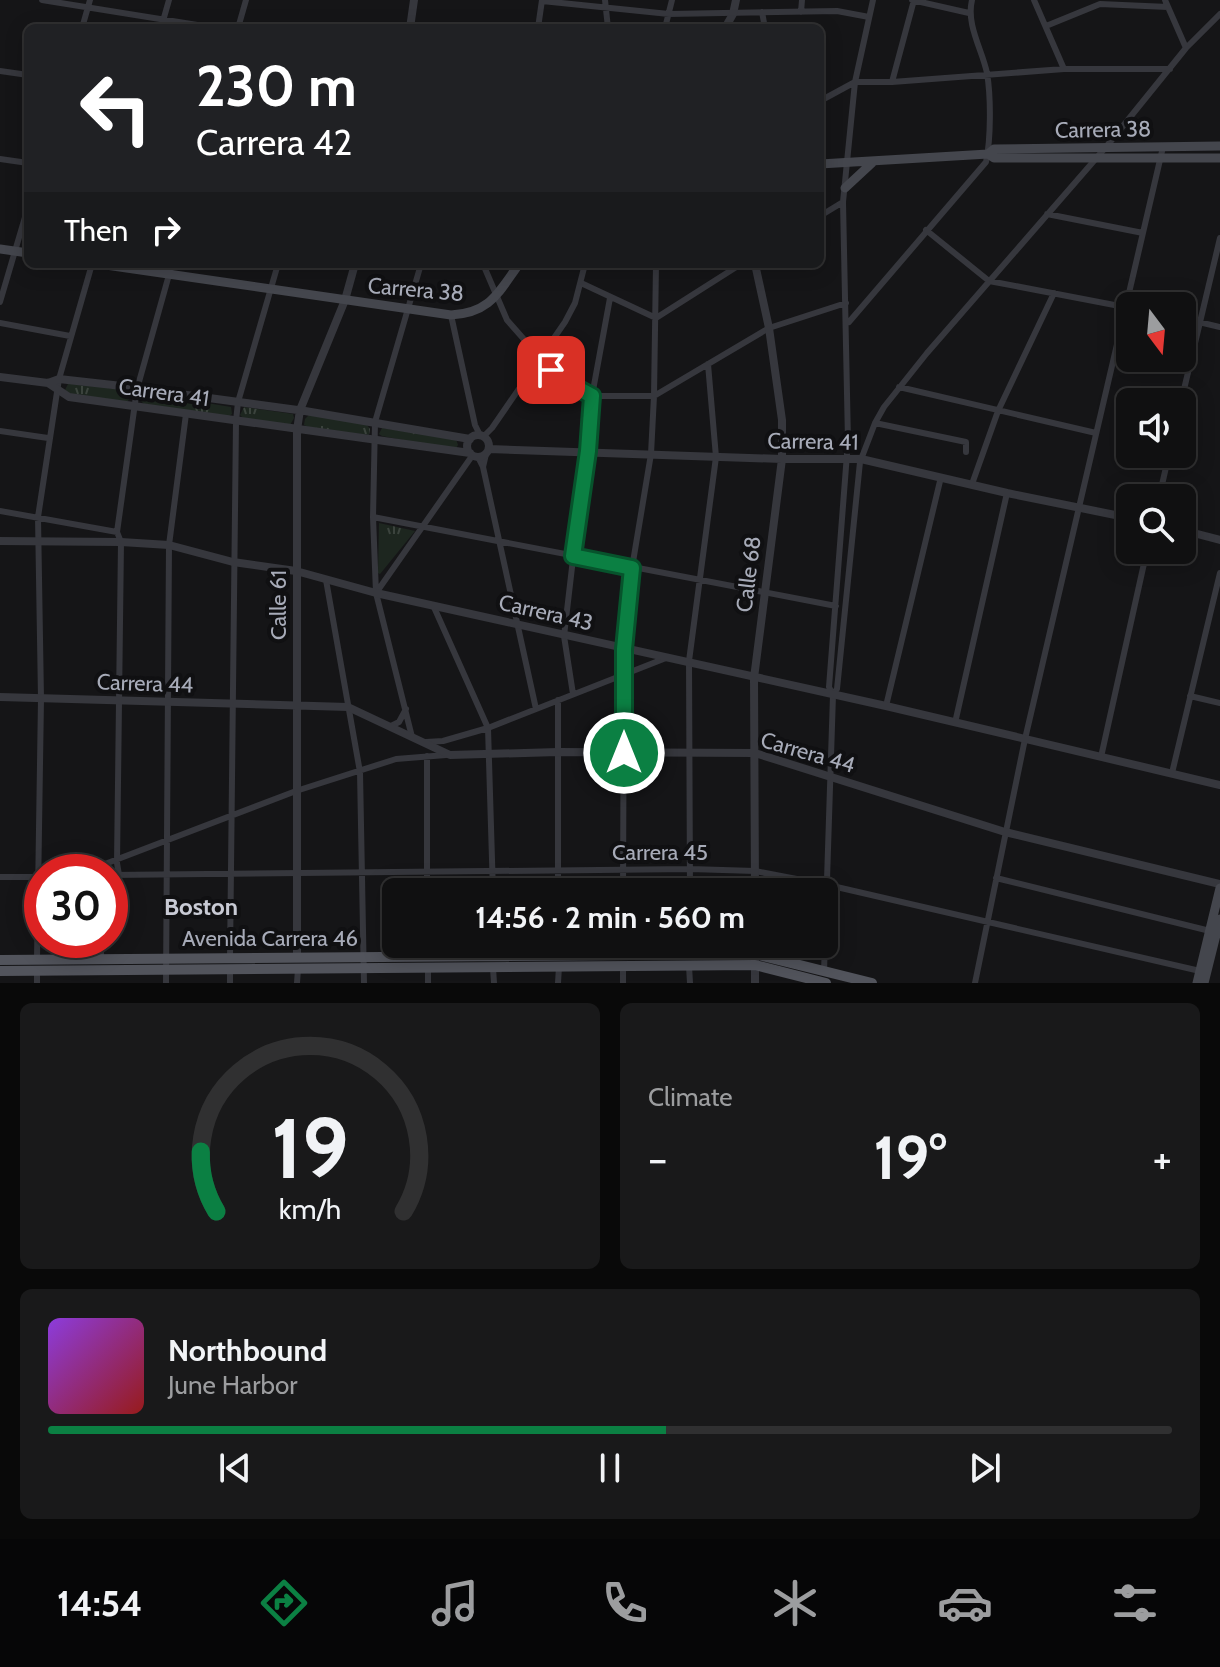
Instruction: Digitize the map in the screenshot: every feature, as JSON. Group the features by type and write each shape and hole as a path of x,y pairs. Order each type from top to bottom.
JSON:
{"main road":[{"name":"Carrera 38","path":"824,164 988,154 994,149 1220,146"},
{"name":"Carrera 38","path":"988,154 994,158 1220,158"},
{"path":"845,188 873,163"},
{"path":"0,249 24,252"},
{"name":"Carrera 38","path":"171,269 271,289 451,315 478,311 495,297 516,268"},
{"path":"1197,983 1220,886"},
{"path":"1204,983 1220,919"},
{"name":"Avenida Carrera 46","path":"0,960 37,965 100,965 493,962 537,958"},
{"name":"Avenida Carrera 46","path":"766,958 824,980 872,983"},
{"name":"Avenida Carrera 46","path":"0,971 37,965"}],"street":[{"path":"42,0 190,24"},
{"path":"83,24 90,0"},
{"path":"162,24 169,0"},
{"path":"239,24 246,0"},
{"path":"411,24 414,0"},
{"path":"666,24 672,0"},
{"path":"727,24 736,0"},
{"path":"801,12 802,0"},
{"path":"837,11 840,0"},
{"path":"828,878 833,695 829,687 848,458 843,202 855,82 873,0"},
{"path":"892,82 913,0 969,13"},
{"path":"847,324 986,162 987,74 969,13 972,0"},
{"path":"1034,0 1064,69"},
{"path":"539,24 542,1 604,3 669,14 837,11 869,17"},
{"path":"1046,26 1100,2 1167,3 1186,48"},
{"path":"604,3 607,24"},
{"path":"762,12 764,24"},
{"path":"833,695 837,689 861,459 875,423 899,387 1106,147 1186,48 1220,14"},
{"path":"824,99 855,82 1064,69 1170,69"},
{"path":"0,71 24,74"},
{"path":"1131,292 1163,147"},
{"path":"0,159 24,162"},
{"path":"824,214 843,202"},
{"path":"1047,214 1143,233"},
{"path":"0,302 24,220"},
{"path":"926,230 989,281 1116,305"},
{"path":"1184,388 1220,238"},
{"path":"39,854 38,517 59,379 91,268"},
{"path":"230,983 236,421 238,402 277,268"},
{"name":"Calle 61","path":"297,983 297,430 300,410 345,300 354,268"},
{"path":"412,737 376,593 374,440 375,422 420,268"},
{"path":"484,268 507,320 541,360 566,382 592,396 654,396 769,328 846,305 857,311"},
{"path":"376,593 541,360 565,322 584,268"},
{"path":"624,878 624,649 632,568 651,454 656,268"},
{"path":"656,318 735,268"},
{"name":"Calle 68","path":"755,878 754,678 782,459 782,420 769,328 756,268"},
{"path":"117,854 121,542 117,532 137,389 171,269"},
{"path":"581,283 656,318"},
{"path":"972,484 998,411 1054,293"},
{"path":"573,694 564,636 588,451 592,396 610,298"},
{"path":"451,315 497,541 536,709"},
{"path":"1196,321 1220,327"},
{"path":"0,323 70,336"},
{"path":"975,983 1025,739 1116,354"},
{"path":"690,878 689,661 716,457 708,364"},
{"name":"Carrera 41","path":"0,377 48,383 59,379 300,410 375,422 479,446"},
{"name":"Carrera 41","path":"48,383 69,397 374,440 716,457 861,459 1116,515"},
{"path":"899,387 1096,433"},
{"path":"166,983 169,545 186,414"},
{"path":"875,423 966,442 966,452"},
{"path":"0,431 48,438"},
{"path":"848,441 856,449 866,444"},
{"path":"886,706 941,477"},
{"path":"955,723 1007,493"},
{"path":"0,511 117,532"},
{"path":"373,517 844,608"},
{"path":"1196,534 1220,540"},
{"name":"Carrera 43","path":"0,541 169,545 233,562 296,571 376,593 689,661 1220,785"},
{"path":"841,543 851,544"},
{"path":"1101,757 1144,564"},
{"path":"1172,773 1220,573"},
{"path":"326,580 360,772 364,983"},
{"path":"433,605 488,728 493,878"},
{"path":"1208,618 1217,619"},
{"path":"422,742 438,742 488,728 666,658"},
{"path":"1190,696 1220,703"},
{"name":"Carrera 44","path":"0,697 348,707 450,755 755,753 1005,832 1220,886"},
{"path":"558,700 558,878"},
{"path":"391,726 399,722 406,709"},
{"path":"128,855 296,791 396,759 450,755"},
{"path":"427,756 427,878"},
{"name":"Carrera 45","path":"128,875 690,869 755,871 792,878"},
{"path":"0,877 24,877"},
{"path":"996,878 1210,931"},
{"name":"Carrera 45","path":"838,887 1200,971"},
{"path":"37,958 37,983"},
{"path":"100,958 100,983"},
{"path":"428,958 428,983"},
{"path":"493,958 494,983"},
{"path":"558,983 559,958"},
{"path":"623,958 623,983"},
{"path":"690,958 690,983"},
{"path":"755,958 755,983"},
{"path":"824,980 825,958"}],"green space":[{"path":"69,382 127,391 130,396 124,402 69,394 65,390"},
{"path":"145,393 231,407 232,414 144,404 141,401"},
{"path":"244,407 293,414 294,418 290,425 243,418 240,415"},
{"path":"309,415 367,425 369,435 310,428 304,425"},
{"path":"382,428 456,439 458,445 450,449 382,436 379,434"},
{"path":"379,523 415,531 380,574 378,573"}],"district":[{"name":"Boston","path":"201,907"}],"route":[{"path":"551,370 579,391 592,396 588,451 573,556 632,568 624,649 624,753"}]}
